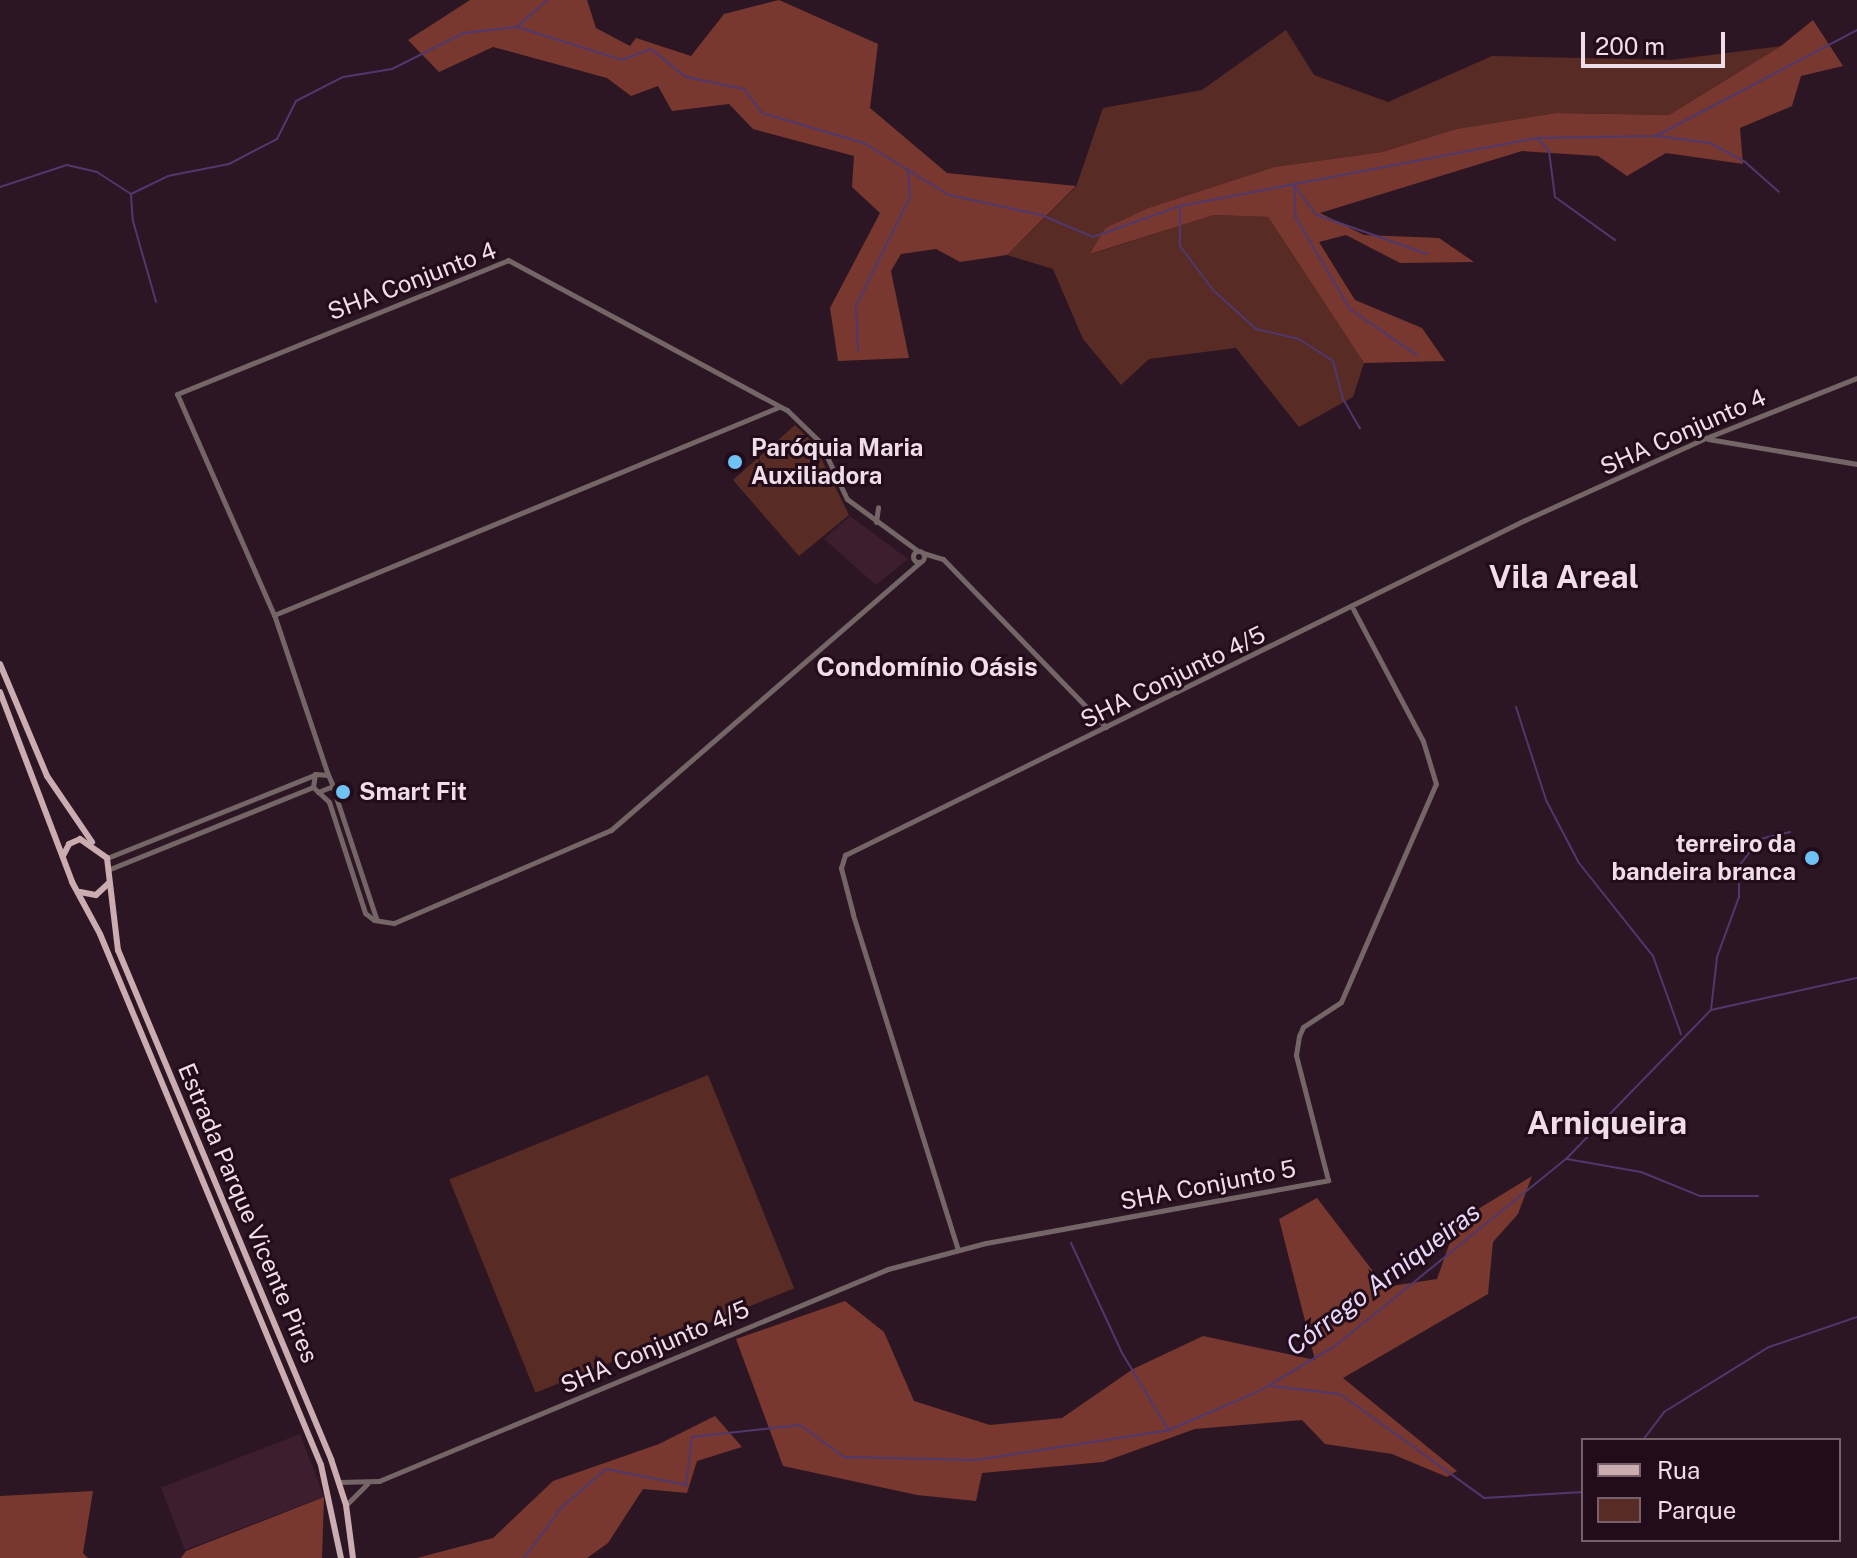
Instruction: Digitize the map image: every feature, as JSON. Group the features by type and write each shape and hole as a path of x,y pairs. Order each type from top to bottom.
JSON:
{"main road":[{"path":"0,664 47,776 94,845 107,858 109,883 96,895 77,891 0,692"},
{"path":"63,856 75,841 94,845"},
{"name":"Estrada Parque Vicente Pires","path":"109,883 118,950 339,1482 346,1505 353,1558"},
{"name":"Estrada Parque Vicente Pires","path":"77,891 100,934 325,1474 341,1558"},
{"path":"249,1287 261,1289"},
{"path":"254,1302 266,1304"}],"street":[{"name":"SHA Conjunto 4","path":"274,615 177,394 508,260 779,407 820,442 847,499 910,547 918,558"},
{"name":"SHA Conjunto 4","path":"1525,520 1706,438 1857,378"},
{"path":"779,407 274,615 333,786 365,913 379,922 394,923 611,830 918,558 935,555 1106,727"},
{"path":"1725,430 1725,443"},
{"path":"1706,438 1857,464"},
{"path":"876,523 878,507"},
{"name":"SHA Conjunto 4/5","path":"346,1505 368,1483 880,1272 958,1250 841,868 845,855 1353,609 1525,520"},
{"name":"SHA Conjunto 5","path":"958,1250 1328,1180 1296,1055 1299,1036 1303,1027 1341,1002 1436,784 1423,741 1353,609"},
{"path":"325,762 317,774 316,789 329,802 347,848"},
{"path":"107,858 317,774 328,775"},
{"path":"110,869 316,789 333,786"},
{"name":"SHA Conjunto 4/5","path":"339,1482 368,1483"}],"shaded area":[{"path":"470,0 587,0 596,28 630,46 636,38 691,56 724,14 779,0 878,44 870,108 947,173 1076,186 1007,255 960,262 936,249 901,254 891,271 909,358 838,361 830,308 880,213 852,187 854,156 753,129 729,104 672,111 658,86 631,96 607,78 493,47 439,72 408,40"},
{"path":"1813,20 1843,66 1801,76 1792,106 1740,128 1743,164 1666,153 1627,176 1598,156 1522,151 1320,213 1364,235 1439,238 1474,262 1400,263 1346,235 1319,242 1355,300 1422,328 1445,361 1364,363 1268,217 1214,215 1090,254 1105,228 1148,208 1274,167 1382,152 1456,129 1556,113 1669,115 1781,46"},
{"path":"850,516 908,559 876,585 824,539"},
{"path":"1532,1176 1518,1214 1493,1242 1488,1294 1343,1378 1457,1471 1447,1477 1392,1454 1325,1444 1302,1420 1195,1429 1103,1462 982,1473 976,1501 917,1495 783,1466 736,1339 845,1301 884,1332 914,1401 990,1425 1062,1418 1133,1369 1203,1336 1315,1360 1279,1219 1317,1198 1385,1287 1437,1279 1457,1222"},
{"path":"715,1416 742,1447 697,1461 687,1493 643,1489 608,1543 587,1558 417,1558 493,1538 553,1481 659,1444"},
{"path":"300,1434 324,1497 185,1550 161,1487"},
{"path":"93,1491 83,1553 88,1558 0,1558 0,1496"},
{"path":"324,1497 322,1558 181,1558 186,1551"}],"green space":[{"path":"1286,30 1314,75 1388,102 1492,56 1671,60 1781,46 1669,115 1556,113 1456,129 1382,152 1274,167 1148,208 1105,228 1091,254 1214,215 1268,217 1364,363 1353,397 1299,427 1236,348 1149,359 1121,385 1083,339 1053,269 1007,255 1076,187 1103,108 1202,90"},
{"path":"795,425 814,444 849,515 799,556 733,480"},
{"path":"708,1075 794,1288 535,1393 449,1180"}],"waterway":[{"path":"0,187 67,165 97,172 131,194 168,176 229,164 277,139 296,101 343,77 392,69 464,33 517,27 547,0"},
{"path":"517,27 622,60 651,49 686,77 744,89 762,113 864,143 949,195 1041,215 1093,237 1180,206 1536,138 1656,136 1857,30"},
{"path":"1657,136 1710,143 1745,162 1779,192"},
{"path":"1537,138 1549,151 1555,197 1615,240"},
{"path":"858,351 856,306 910,197 908,169"},
{"path":"1294,185 1296,218 1350,309 1417,355"},
{"path":"1294,185 1317,215 1427,254"},
{"path":"131,195 133,221 156,302"},
{"path":"1180,206 1180,246 1213,290 1256,329 1299,339 1333,361 1343,399 1360,428"},
{"path":"1516,707 1546,800 1579,863 1653,956 1681,1034"},
{"path":"1711,1010 1717,957 1739,897 1739,866 1760,839 1790,832"},
{"name":"Córrego Arniqueiras","path":"524,1558 562,1507 606,1469 686,1485 692,1437 800,1425 844,1457 976,1460 1169,1430 1259,1391 1335,1346 1566,1159 1711,1010 1857,978"},
{"path":"1567,1159 1641,1172 1700,1196 1758,1196"},
{"path":"1071,1243 1122,1353 1168,1429"},
{"path":"1644,1438 1664,1412 1769,1347 1857,1317"},
{"path":"1271,1386 1340,1394 1484,1498 1581,1492"}],"place":[{"name":"Paróquia Maria Auxiliadora","path":"735,462"},
{"name":"Smart Fit","path":"343,792"},
{"name":"terreiro da bandeira branca","path":"1812,858"}],"district":[{"name":"Vila Areal","path":"1564,577"},
{"name":"Condomínio Oásis","path":"927,667"},
{"name":"Arniqueira","path":"1607,1123"}]}
